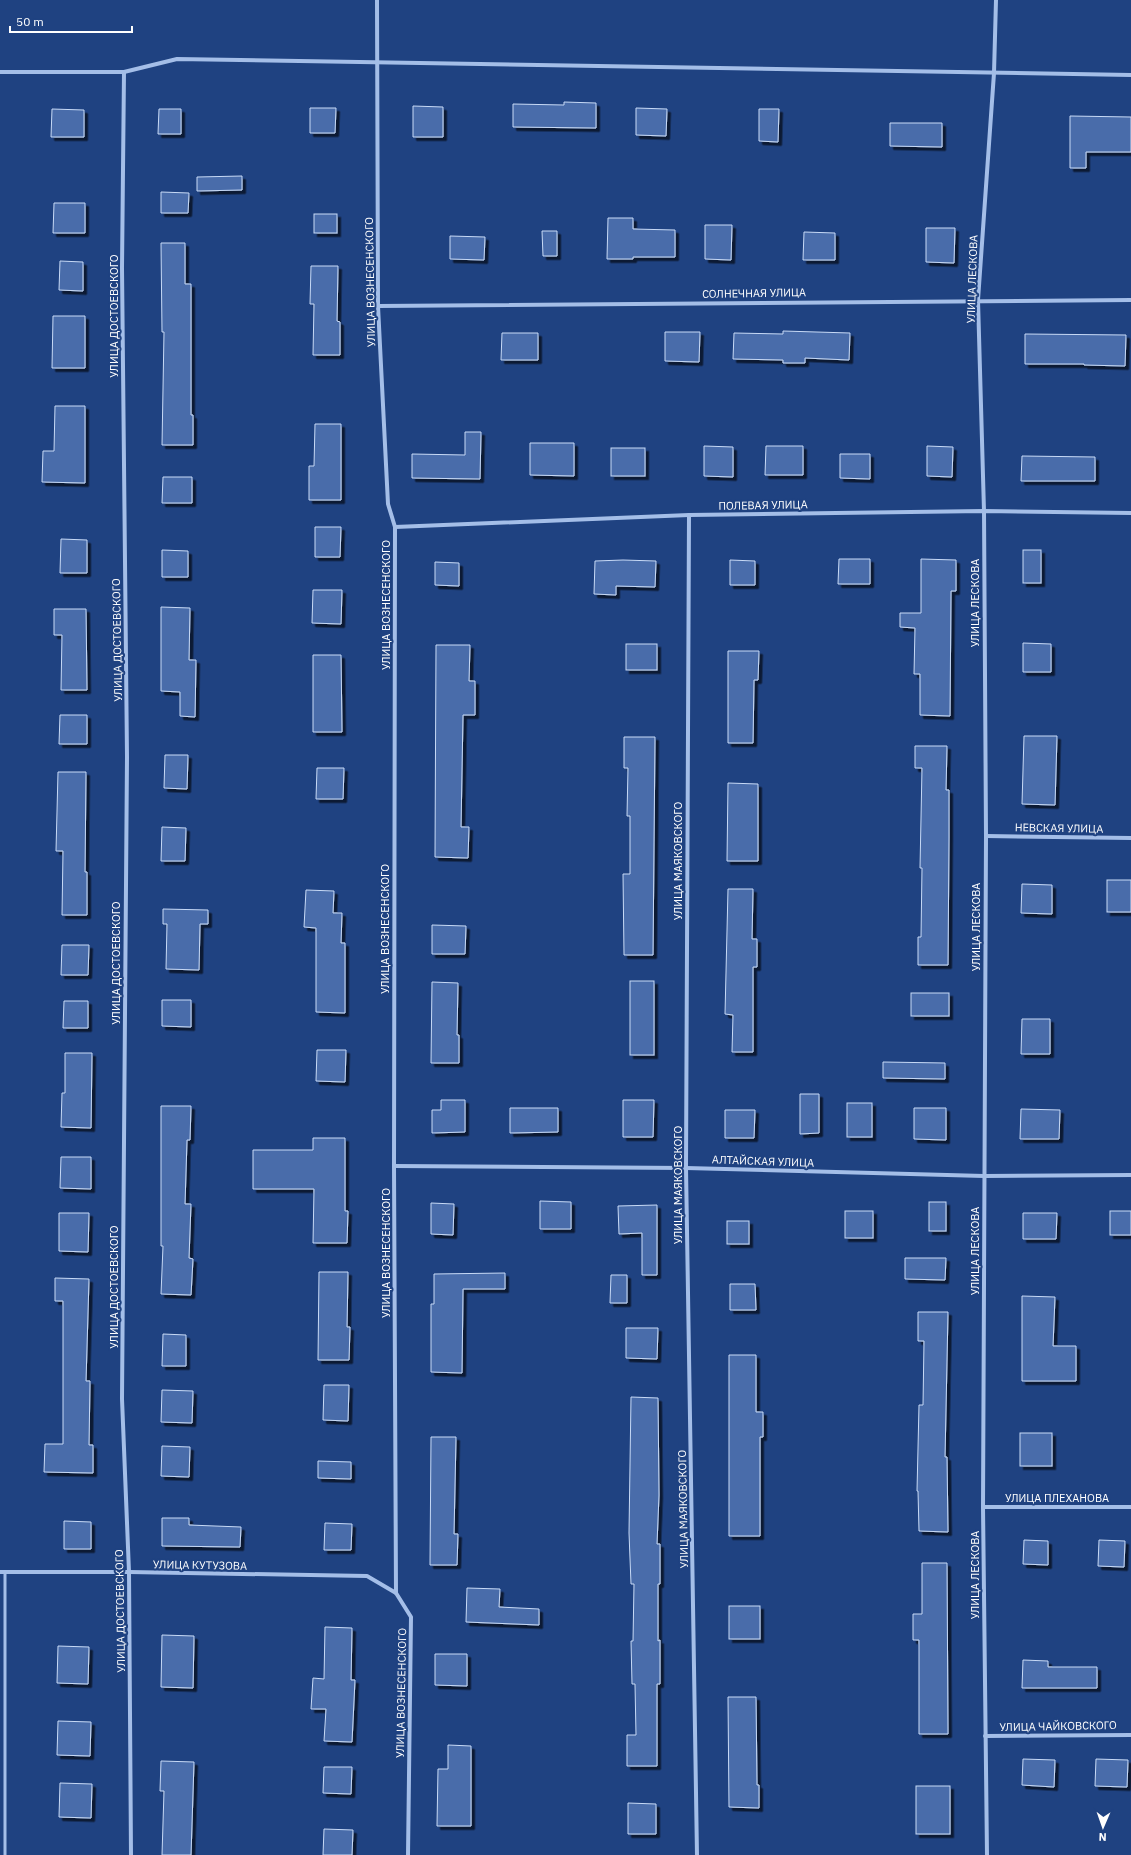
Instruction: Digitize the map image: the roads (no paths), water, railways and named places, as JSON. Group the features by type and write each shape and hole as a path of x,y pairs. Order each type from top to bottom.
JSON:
{"street":[{"name":"УЛИЦА ВОЗНЕСЕНСКОГО","path":"376,0 378,306 388,504 395,527 394,1166 396,1593 411,1617 408,1855"},
{"name":"УЛИЦА ЛЕСКОВА","path":"987,1855 983,1507 986,836 984,511 978,300 994,73 996,0"},
{"path":"0,72 124,72 177,59 376,64 1131,75"},
{"name":"УЛИЦА ДОСТОЕВСКОГО","path":"124,72 122,268 127,757 122,1399 130,1572 131,1855"},
{"name":"СОЛНЕЧНАЯ УЛИЦА","path":"378,306 978,300 1131,300"},
{"name":"ПОЛЕВАЯ УЛИЦА","path":"395,527 688,515 984,511 1131,513"},
{"name":"УЛИЦА МАЯКОВСКОГО","path":"688,515 686,1168 697,1855"},
{"name":"НЕВСКАЯ УЛИЦА","path":"986,836 1131,838"},
{"name":"АЛТАЙСКАЯ УЛИЦА","path":"394,1166 686,1168 984,1176 1131,1176"},
{"name":"УЛИЦА ПЛЕХАНОВА","path":"983,1507 1131,1507"},
{"name":"УЛИЦА КУТУЗОВА","path":"0,1572 130,1572 366,1576 396,1593"},
{"name":"УЛИЦА ЧАЙКОВСКОГО","path":"985,1736 1131,1735"}],"lane":[{"path":"5,1572 5,1855"}]}
